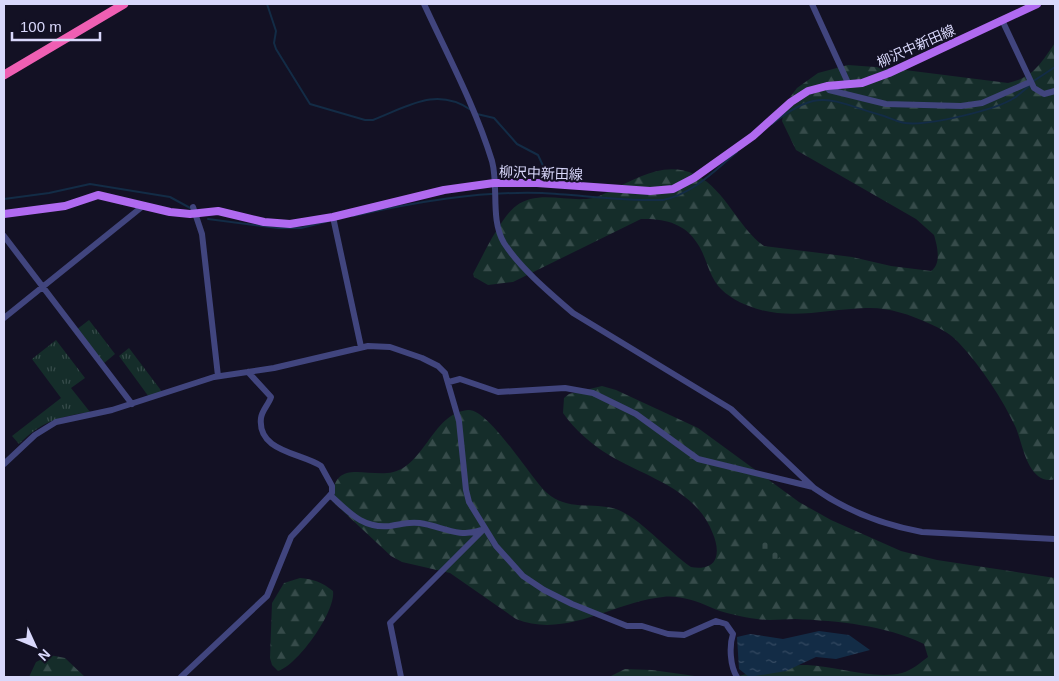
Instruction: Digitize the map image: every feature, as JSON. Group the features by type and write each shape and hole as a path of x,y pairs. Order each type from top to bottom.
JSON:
{"highway":[{"path":"4,75 124,4"}],"main road":[{"name":"柳沢中新田線","path":"4,214 65,206 98,195 170,212 218,210 264,222 290,224 333,217 444,190 537,183 650,191 673,189 694,178 753,136 791,102 808,91 827,86 862,83 889,73 1037,4"}],"street":[{"path":"424,4 480,124 492,164 497,228 505,244 552,295 581,318 731,410 814,488 828,498 900,528 914,531 1055,539"},
{"path":"812,4 848,85"},
{"path":"1002,20 1030,82 1041,93 1055,91"},
{"path":"827,86 829,90 886,104 961,106 982,103 1030,82"},
{"path":"4,318 143,206"},
{"path":"193,210 202,234 218,376"},
{"path":"333,217 361,347"},
{"path":"4,236 132,404"},
{"path":"4,464 34,435 49,425 132,404 218,376 248,372 361,347 390,347 422,358 438,366 449,382 459,421 466,490 472,508 506,560 532,583 576,606 626,626 642,626 668,634 684,635 708,623 716,621 726,624 733,634 731,640 733,672 737,677"},
{"path":"181,677 267,596 291,537 330,495 332,486 321,466 283,451 267,437 262,427 261,418 271,396 248,372"},
{"path":"449,382 460,379 465,380 498,392 565,388 593,393 636,414 698,459 814,488"},
{"path":"330,495 350,516 374,525 418,523 459,533 484,528"},
{"path":"401,677 390,623 484,528"}],"green space":[{"path":"1055,43 1055,479 1044,479 1038,476 1030,466 1016,428 998,395 976,363 949,334 913,317 882,309 866,308 787,314 761,310 745,304 721,289 713,278 700,248 692,236 673,223 641,219 513,282 488,285 474,277 473,274 504,219 510,211 525,201 543,197 593,198 652,172 674,169 696,175 716,190 747,229 764,246 852,257 891,266 931,271 937,264 938,259 934,235 916,219 796,150 782,121 785,104 797,88 818,73 848,65 889,68 1008,83 1024,77 1036,69"},
{"path":"89,320 115,354 103,364 76,330"},
{"path":"56,340 85,378 71,388 90,412 60,418 43,425 19,444 12,436 61,398 32,359"},
{"path":"129,348 163,393 149,397 119,356"},
{"path":"602,386 616,390 698,428 799,502 831,520 901,551 937,560 1055,578 1055,677 735,677 770,668 798,665 818,666 867,674 891,675 909,670 928,657 924,644 877,628 828,621 751,618 727,613 675,597 644,600 571,622 553,625 535,624 516,619 450,573 402,562 391,556 332,501 337,480 343,475 350,472 387,473 400,470 410,463 445,421 455,413 468,410 476,412 497,431 540,485 555,499 571,504 616,509 644,526 691,567 702,568 709,566 716,557 716,543 705,519 695,506 669,486 623,463 590,442 563,413 564,398 569,394"},
{"path":"765,535 783,554 770,566 752,547"},
{"path":"300,578 325,585 333,591 332,600 322,624 305,648 286,667 278,671 272,665 270,658 272,603 284,583"},
{"path":"50,655 65,658 85,677 29,677 36,662"},
{"path":"625,669 652,670 702,677 609,677"}],"water":[{"path":"819,631 849,635 870,650 836,659 816,657 786,671 749,677 739,669 737,637 750,634 783,639"}],"waterway":[{"path":"267,4 276,31 274,43 276,49 310,104 365,120 373,120 410,105 434,99 458,103 471,110"},
{"path":"1032,82 1055,67"},
{"path":"772,124 803,104 827,100 902,122 916,123 945,120 1005,103 1029,86"},
{"path":"477,114 494,118 517,144 538,155 545,170 545,182"},
{"path":"353,216 423,202 495,194 542,193 618,199 663,200 694,187 737,152"},
{"path":"4,199 49,193 90,184 170,197 192,209"},
{"path":"208,219 278,228 301,228 329,221"}]}
